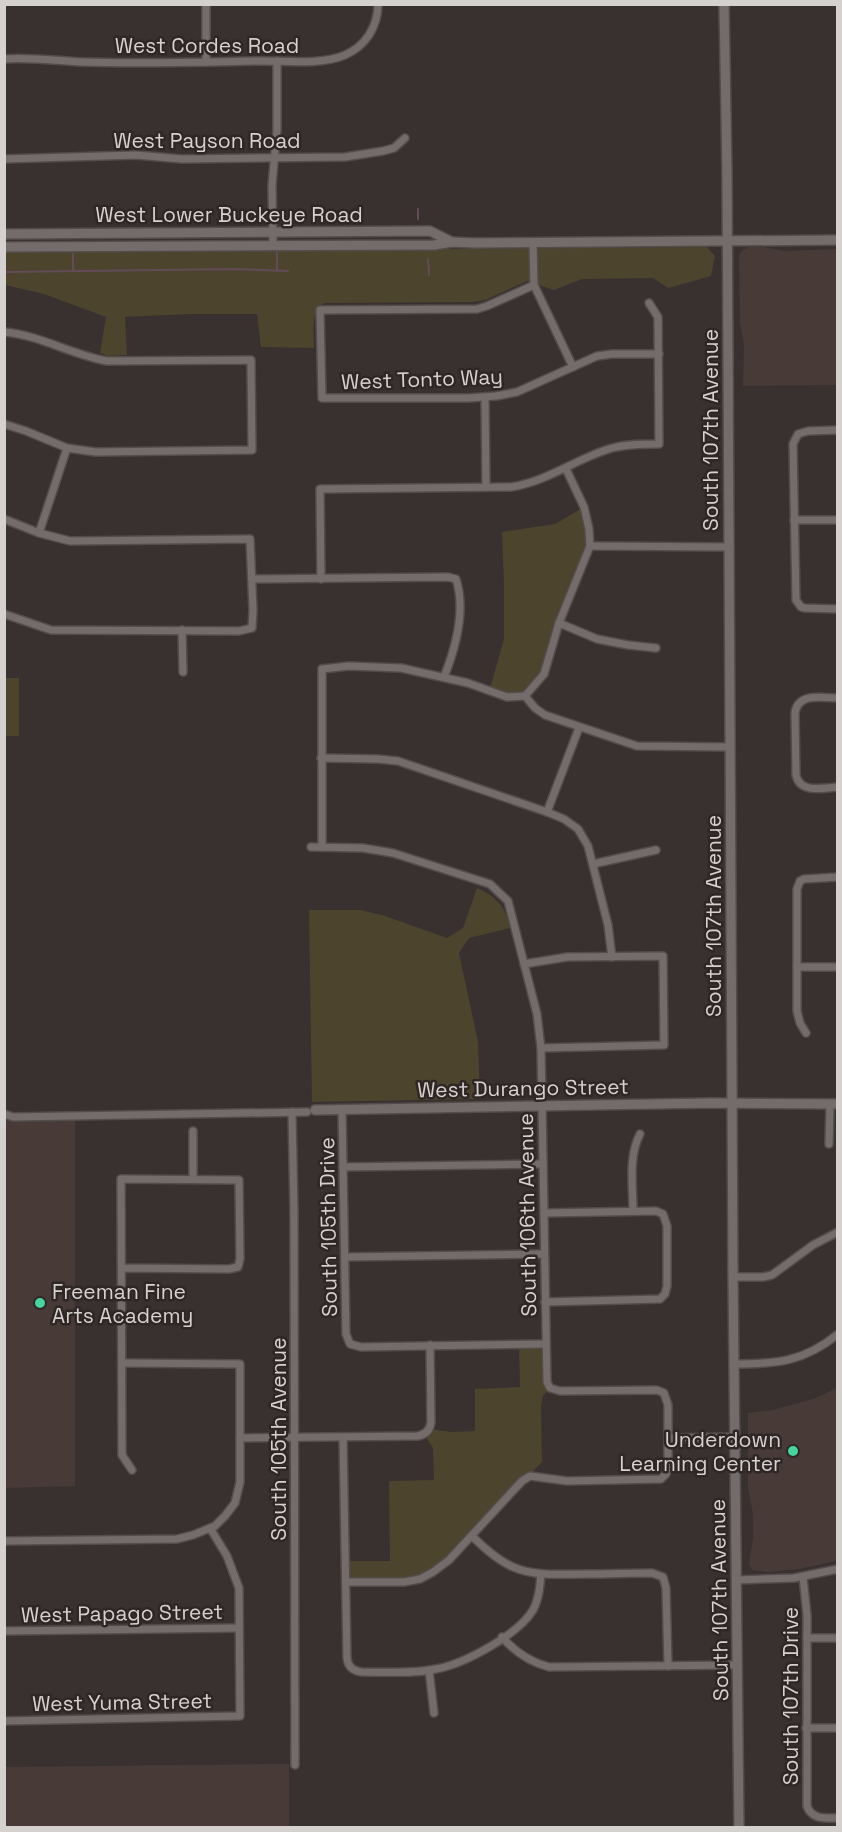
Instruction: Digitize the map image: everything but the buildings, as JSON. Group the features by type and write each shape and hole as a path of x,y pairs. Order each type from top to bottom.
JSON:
{"main road":[{"name":"South 107th Avenue","path":"724,4 738,1827"},
{"name":"West Lower Buckeye Road","path":"4,234 430,231 452,242"},
{"name":"West Lower Buckeye Road","path":"4,247 837,240"},
{"name":"West Durango Street","path":"311,1111 732,1103 834,1104"}],"street":[{"path":"206,4 206,62"},
{"name":"West Cordes Road","path":"4,58 82,62 327,60 348,54 361,45 376,23 378,4"},
{"path":"273,246 272,185 276,157 277,61"},
{"name":"West Payson Road","path":"4,159 136,155 182,159 345,157 394,148 405,138"},
{"path":"533,243 534,285 573,367"},
{"name":"West Tonto Way","path":"534,285 477,309 320,310 322,398 485,398 517,392 597,356 659,354"},
{"path":"321,579 320,489 486,488 525,485 611,448 659,444 658,317 649,303"},
{"path":"4,332 28,336 107,361 251,360 252,450 96,452 68,448 4,424"},
{"path":"485,398 486,488"},
{"path":"837,430 808,431 798,434 794,444 795,592 798,604 805,608 837,609"},
{"path":"39,533 68,448"},
{"path":"311,847 322,847 322,669 349,666 401,668 468,683 507,697 525,696 544,674 559,623 590,546 584,507 566,469"},
{"path":"4,519 39,533 70,541 250,539 252,628 239,631 51,630 4,614"},
{"path":"794,520 837,520"},
{"path":"590,546 729,547"},
{"path":"252,579 448,577 456,579 460,590 460,611 456,639 444,677"},
{"path":"559,623 597,639 656,648"},
{"path":"182,630 183,672"},
{"path":"525,696 535,708 545,715 637,746 730,747"},
{"path":"837,698 807,698 799,701 795,712 796,775 799,784 809,788 837,787"},
{"path":"547,812 579,728"},
{"path":"321,758 398,761 564,819 578,829 585,840 608,925 612,957"},
{"name":"South 106th Avenue","path":"322,847 363,848 393,853 490,884 508,901 537,1014 541,1048 547,1379 550,1388 560,1392 653,1390 664,1393 668,1401 668,1438"},
{"path":"593,864 656,850"},
{"path":"806,1033 797,1011 796,893 800,881 812,878 837,878"},
{"path":"524,964 556,958 663,956 664,1045 541,1048"},
{"path":"797,967 837,967"},
{"path":"830,1143 834,1104"},
{"name":"South 105th Drive","path":"342,1109 346,1334 350,1344 361,1347 430,1345"},
{"name":"West Durango Street","path":"4,1114 13,1117 311,1111"},
{"name":"South 105th Avenue","path":"292,1112 295,1765"},
{"path":"193,1131 193,1179"},
{"path":"633,1211 632,1162 634,1147 640,1134"},
{"path":"343,1167 543,1164"},
{"path":"122,1268 229,1269 238,1267 240,1258 239,1180 121,1179 122,1455 132,1470"},
{"path":"544,1213 656,1211 663,1214 667,1226 667,1287 663,1297 652,1300 545,1302"},
{"path":"733,1277 772,1275 813,1245 837,1232"},
{"path":"345,1257 544,1254"},
{"path":"734,1364 770,1364 794,1359 816,1350 837,1334"},
{"path":"240,1438 417,1436 427,1432 431,1422 430,1345 546,1344"},
{"path":"4,1541 177,1539 215,1526 235,1503 240,1482 240,1364 122,1363"},
{"path":"343,1437 347,1658 351,1668 362,1672 429,1670 463,1661 524,1621 538,1598 541,1574"},
{"path":"346,1582 404,1582 420,1579 439,1569 522,1481 531,1476 567,1481 652,1480 664,1477 668,1466 668,1438 734,1437"},
{"path":"210,1528 227,1556 239,1588 239,1628"},
{"path":"472,1536 504,1562 519,1569 541,1574 652,1573 663,1577 666,1588 668,1666"},
{"path":"736,1580 777,1580 837,1569"},
{"name":"South 107th Drive","path":"803,1577 807,1605 807,1802 810,1814 837,1818"},
{"name":"West Papago Street","path":"4,1631 239,1628"},
{"name":"West Yuma Street","path":"4,1721 240,1716 239,1628"},
{"path":"502,1637 520,1655 549,1666 738,1665"},
{"path":"807,1638 837,1638"},
{"path":"429,1670 434,1713"},
{"path":"806,1728 837,1728"}],"shaded area":[{"path":"707,247 715,256 711,276 668,288 653,278 582,279 554,290 527,281 485,300 472,302 324,303 315,317 314,348 261,347 257,314 188,314 125,317 127,355 107,356 100,353 106,317 44,294 5,285 5,252"},
{"path":"750,247 784,251 837,249 837,385 743,386 744,345 740,323 739,255 742,250"},
{"path":"584,507 590,546 544,674 525,696 489,692 504,639 502,532 555,524"},
{"path":"5,678 19,678 19,736 5,736"},
{"path":"477,888 500,904 510,928 469,938 459,953 478,1042 480,1099 312,1102 309,910 360,910 382,915 447,938 463,928"},
{"name":"Freeman Fine Arts Academy","path":"4,1120 75,1120 75,1486 5,1488"},
{"path":"519,1344 546,1344 550,1388 543,1396 541,1406 542,1462 449,1560 420,1579 346,1582 345,1561 390,1561 389,1481 434,1480 433,1448 424,1434 429,1429 451,1432 475,1431 475,1389 520,1387"},
{"name":"Underdown Learning Center","path":"837,1388 837,1561 799,1569 769,1572 752,1570 749,1564 753,1538 753,1514 748,1488 748,1413 773,1410 816,1398"},
{"path":"289,1764 289,1827 5,1827 5,1767"}],"waterway":[{"path":"418,209 418,219"},
{"path":"277,252 277,271"},
{"path":"73,254 73,271"},
{"path":"428,259 429,275"},
{"path":"4,272 237,269 288,271"}],"place":[{"name":"Freeman Fine Arts Academy","path":"40,1303"},
{"name":"Underdown Learning Center","path":"793,1451"}]}
